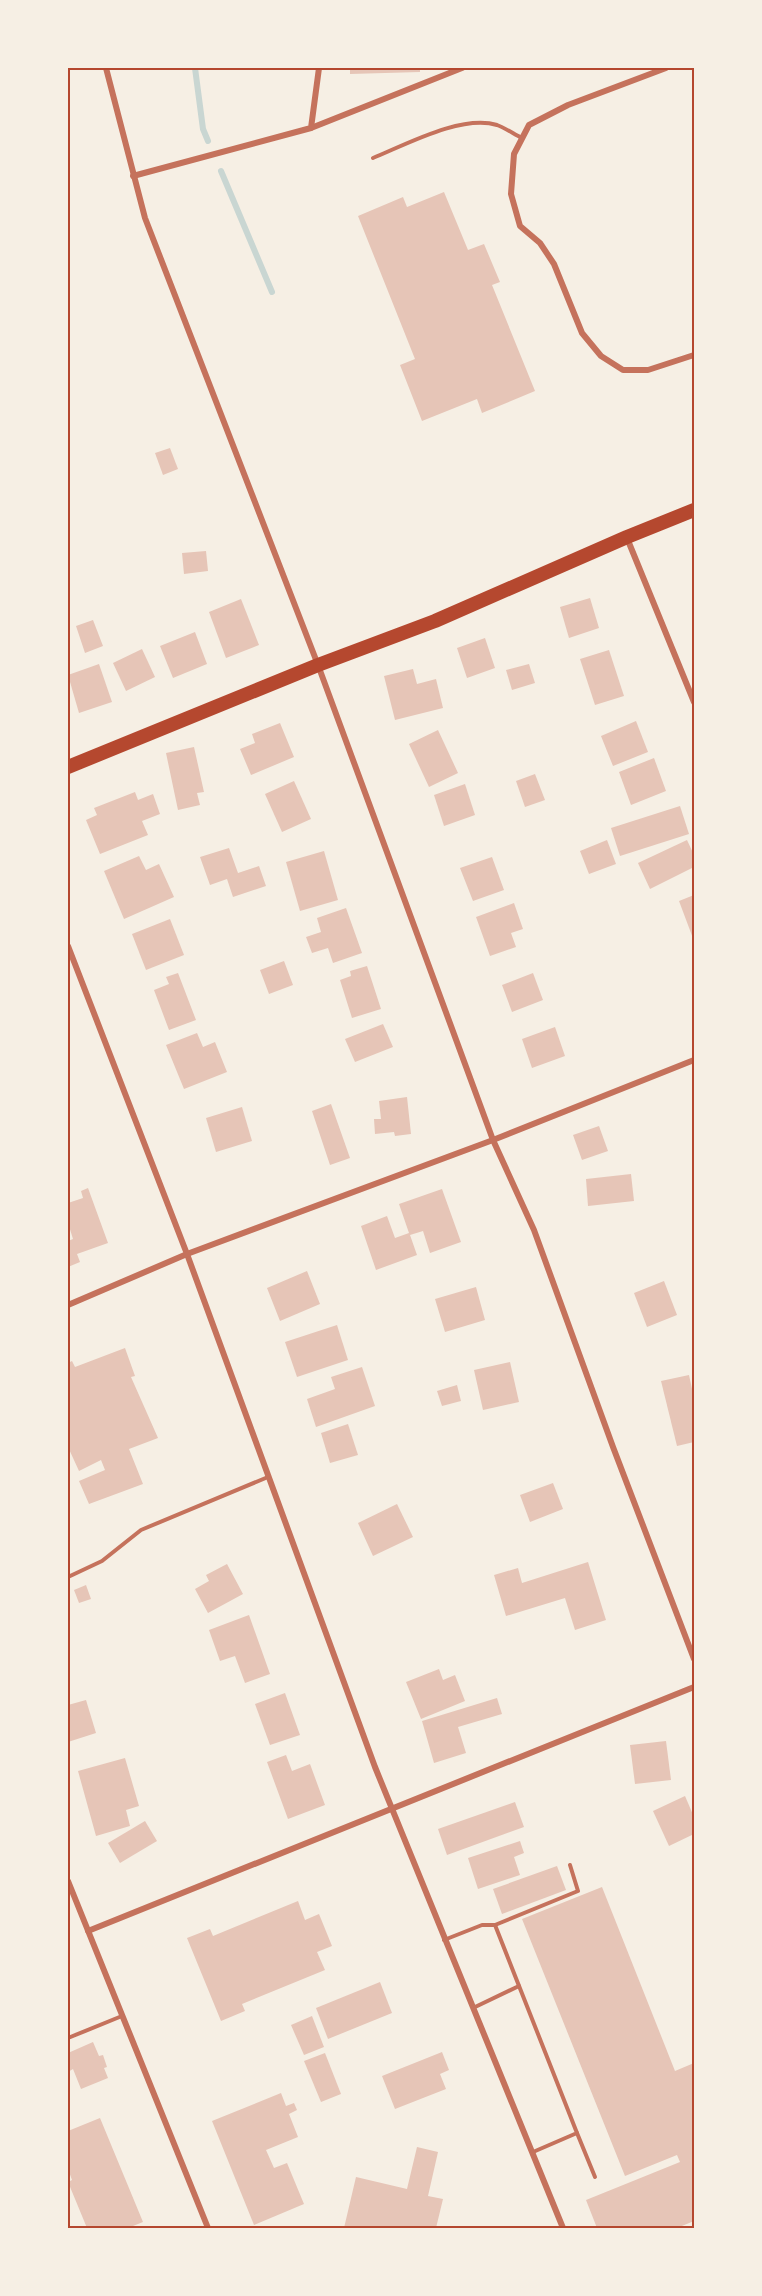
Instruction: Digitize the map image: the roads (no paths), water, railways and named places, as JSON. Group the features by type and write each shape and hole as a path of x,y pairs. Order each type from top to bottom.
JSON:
{"main road":[{"path":"68,767 318,665 435,621 694,510"}],"street":[{"path":"106,68 145,218 318,665 494,1140 534,1230 613,1447 694,1659"},
{"path":"311,128 319,68"},
{"path":"134,176 311,128 462,68"},
{"path":"666,68 568,105 529,125 514,154 511,194 520,226 540,243 554,264 582,333 602,356 623,370 648,370 694,355"},
{"path":"627,537 694,702"},
{"path":"68,946 187,1254 392,1809 562,2229"},
{"path":"68,1305 187,1254 494,1140 694,1060"},
{"path":"88,1931 694,1687"},
{"path":"68,1881 208,2229"}],"lane":[{"path":"373,158 440,131 474,122 496,125 522,138"},
{"path":"68,1577 102,1561 141,1530 268,1477"},
{"path":"444,1940 482,1925 495,1926 578,1891 570,1865"},
{"path":"495,1926 595,2177"},
{"path":"472,2008 519,1986"},
{"path":"68,2038 122,2016"},
{"path":"532,2152 577,2133"}],"waterway":[{"path":"195,68 203,129 208,141"},
{"path":"221,171 272,292"}]}
